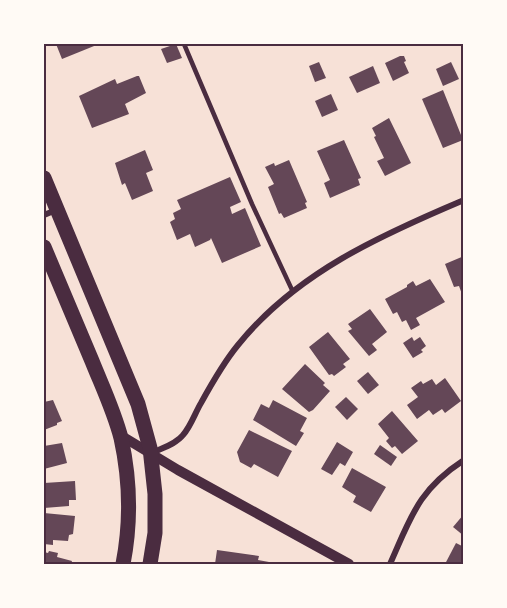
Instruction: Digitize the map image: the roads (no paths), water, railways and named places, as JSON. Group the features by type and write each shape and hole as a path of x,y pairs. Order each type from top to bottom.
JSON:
{"main road":[{"path":"44,178 50,212 138,404 151,454 155,504 155,533 150,564"},
{"path":"44,247 111,406 120,435 126,466 129,506 127,545 123,564"}],"street":[{"path":"151,454 176,442 183,435 207,391 237,345 293,292 355,249 464,200"},
{"path":"120,435 349,564"},
{"path":"390,564 417,504 427,490 447,471 464,460"}],"lane":[{"path":"184,44 252,204 293,292"}]}
